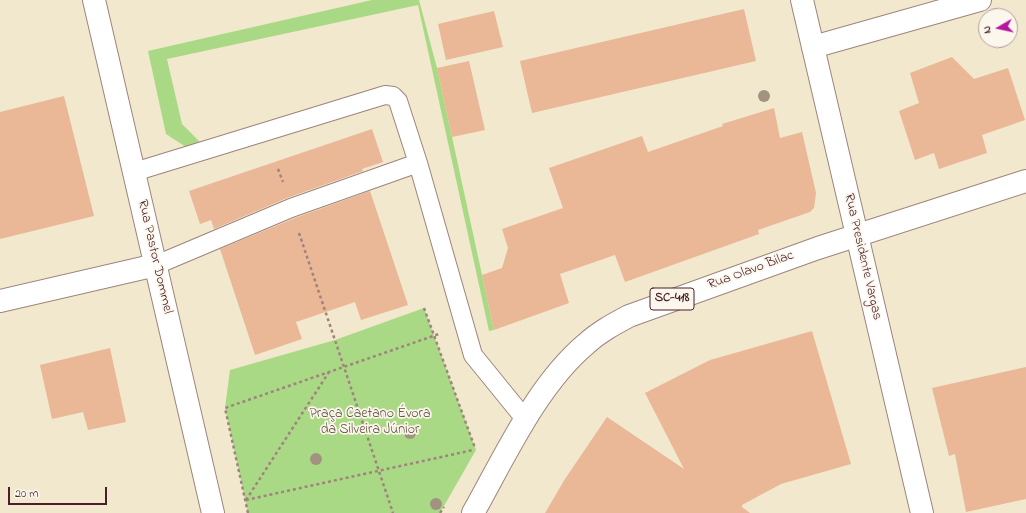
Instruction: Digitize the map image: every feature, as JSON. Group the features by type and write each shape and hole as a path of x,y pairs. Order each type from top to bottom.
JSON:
{"main road":[{"name":"Rua Pastor Dommel","path":"94,0 213,513"},
{"name":"Rua Presidente Vargas","path":"802,0 922,513"},
{"path":"813,47 980,0"},
{"name":"Rua Olavo Bilac","path":"473,513 525,420 561,369 585,344 604,330 629,316 857,235 1026,181"},
{"path":"0,301 156,265"}],"lane":[{"path":"134,172 385,95 393,96 398,101 418,163 473,355 525,420"},
{"path":"156,265 291,208 418,163"}],"path":[{"path":"278,169 393,513"},
{"path":"424,308 476,450"},
{"path":"248,513 225,408 434,335"},
{"path":"246,500 329,372"},
{"path":"472,456 476,450"},
{"path":"246,500 476,450"},
{"path":"440,513 447,500"}],"green space":[{"path":"372,0 419,0 437,68 494,330 489,331 418,5 167,59 182,124 202,144 186,147 166,134 148,51"},
{"name":"Praça Caetano Évora da Silveira Júnior","path":"424,308 476,450 440,513 248,513 225,408 230,370 335,340"}],"building":[{"path":"744,9 756,61 532,113 520,61"},
{"path":"494,11 503,47 446,60 438,24"},
{"path":"952,57 974,79 1008,68 1025,120 982,135 987,153 939,169 934,153 915,160 899,111 919,103 910,73"},
{"path":"469,61 485,130 452,137 437,68"},
{"path":"64,96 94,216 0,239 0,112"},
{"path":"774,108 780,138 802,132 816,193 814,208 810,212 758,230 759,234 625,282 615,255 560,274 569,303 494,330 482,275 502,268 508,248 502,229 563,208 549,168 642,136 648,152 723,126 722,124"},
{"path":"372,129 383,162 362,169 363,171 287,198 214,229 211,220 200,224 189,191"},
{"path":"370,191 408,305 361,320 355,302 296,322 302,339 255,355 220,249 295,218"},
{"path":"812,331 851,464 781,484 742,505 742,507 750,513 545,513 565,479 607,417 684,469 645,393 710,360"},
{"path":"110,348 126,422 88,430 83,412 52,419 40,365"},
{"path":"1026,367 1026,499 966,512 955,454 949,456 932,388"}]}
